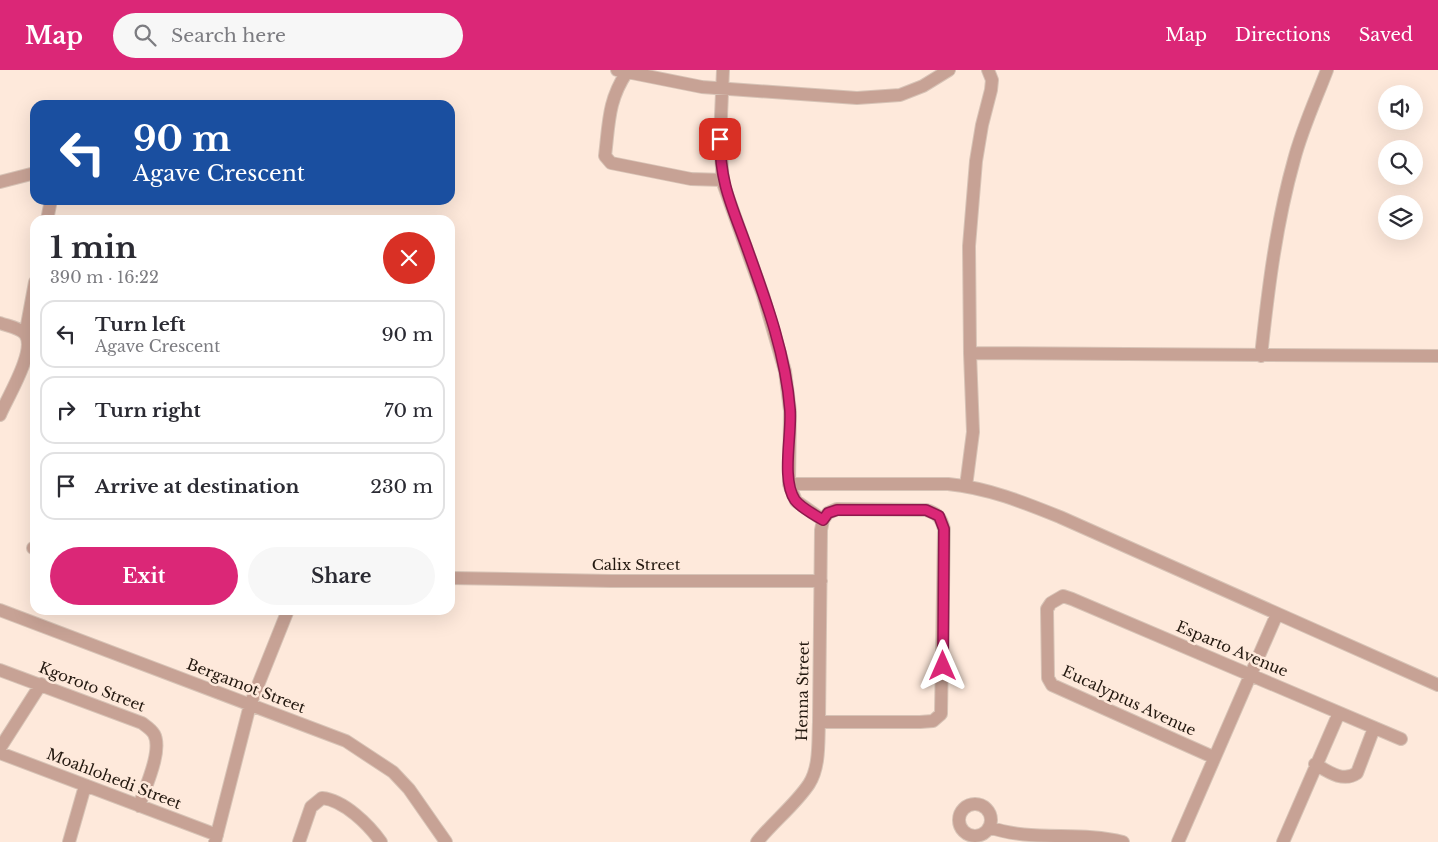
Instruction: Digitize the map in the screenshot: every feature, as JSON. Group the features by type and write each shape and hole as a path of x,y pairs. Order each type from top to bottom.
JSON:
{"street":[{"path":"723,70 720,139 723,180 763,295 785,371 790,411 789,484 796,501 823,520 828,513 837,510 926,510 939,516 944,529 943,705 941,714 933,721 819,722"},
{"path":"723,180 692,179 611,163 605,156 610,112 622,71 723,89 857,98 900,95 923,86 949,70"},
{"path":"966,486 973,432 970,353 970,237 976,161 982,125 991,90 992,80 988,70"},
{"path":"1261,356 1270,280 1285,192 1294,157 1328,70"},
{"path":"0,182 30,172"},
{"path":"24,332 30,310"},
{"path":"0,323 24,332 29,341 28,353 0,415"},
{"path":"970,353 1438,356"},
{"path":"789,484 930,483 966,486 1007,496 1060,517 1438,685"},
{"name":"Henna Street","path":"757,842 809,784 816,764 819,722 821,530 823,520"},
{"name":"Calix Street","path":"455,578 611,581 821,581"},
{"name":"Esparto Avenue","path":"1051,603 1063,596 1072,599 1401,738"},
{"name":"Eucalyptus Avenue","path":"1051,603 1047,609 1048,678 1052,685 1213,757"},
{"name":"Bergamot Street","path":"0,610 346,741 393,772 409,789 446,842"},
{"path":"1178,842 1213,757 1277,614"},
{"path":"216,839 250,705 286,615"},
{"name":"Kgoroto Street","path":"0,670 142,723 151,729 155,735 156,752 139,806"},
{"path":"0,748 41,684"},
{"path":"1283,842 1315,764 1339,713"},
{"path":"1315,764 1338,776 1352,776 1356,773 1374,728"},
{"name":"Moahlohedi Street","path":"0,753 139,806 216,839"},
{"path":"69,842 85,786"},
{"path":"299,842 311,807 322,798 337,802 367,826 381,842"},
{"path":"989,828 1014,837 1098,839 1123,842"}],"route":[{"path":"720,139 723,183 746,244 785,371 790,411 789,484 796,501 823,520 828,513 837,510 926,510 939,516 944,529 943,666"}]}
